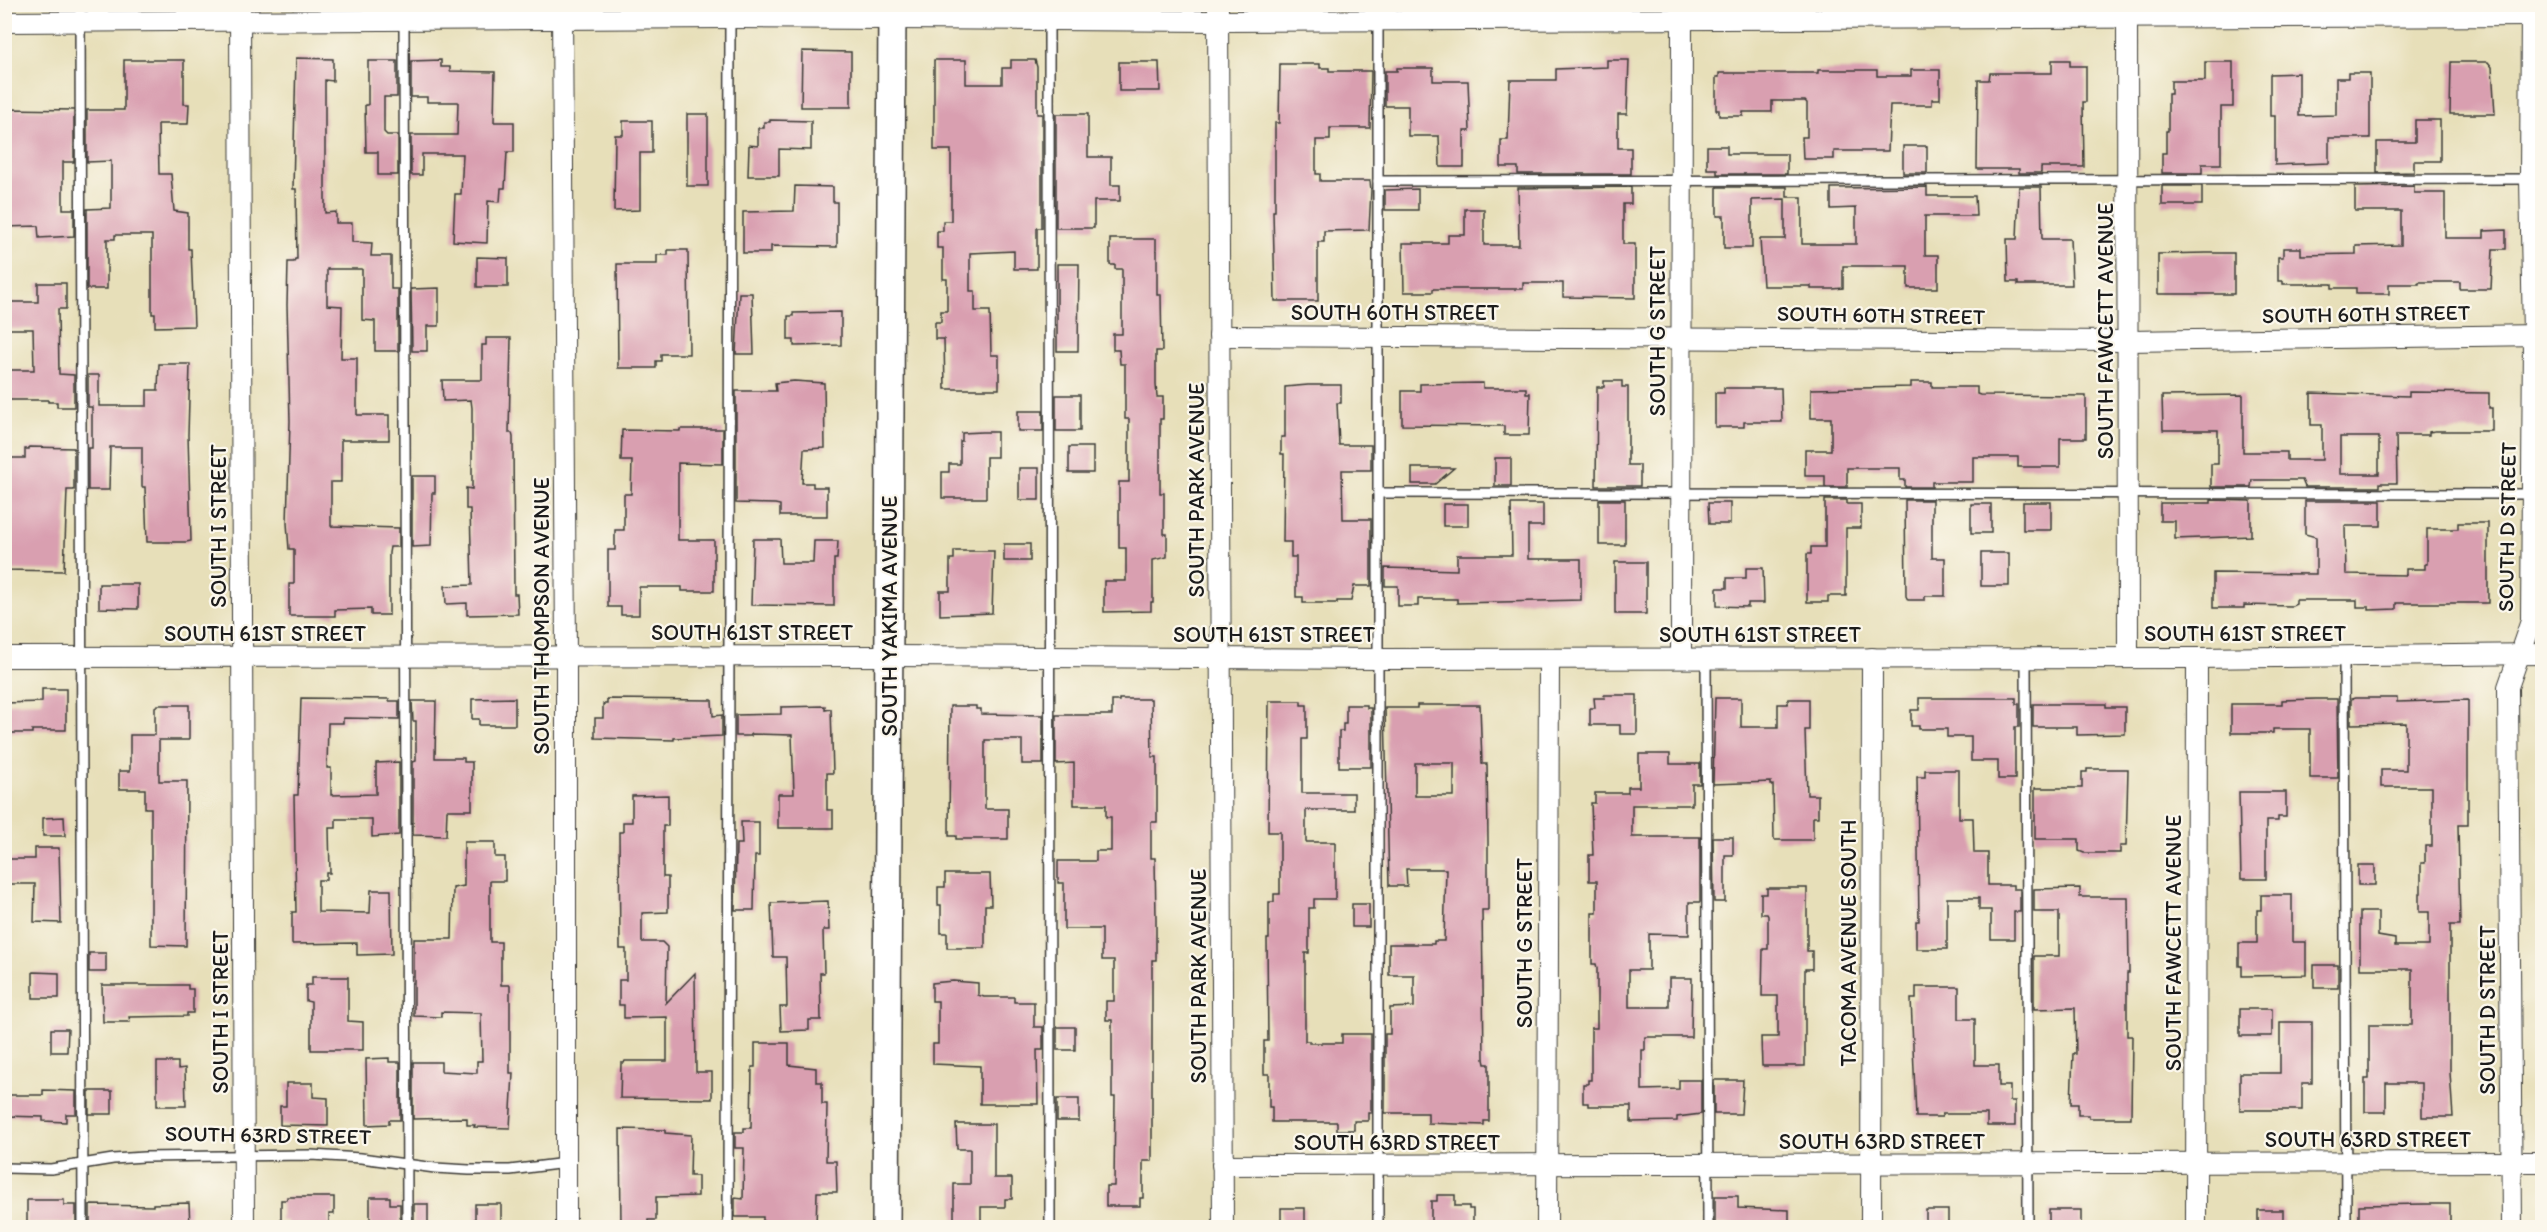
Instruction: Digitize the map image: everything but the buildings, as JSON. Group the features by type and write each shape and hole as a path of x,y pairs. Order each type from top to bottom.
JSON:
{"main road":[{"name":"SOUTH YAKIMA AVENUE","path":"886,1227 892,12"}],"street":[{"name":"SOUTH G STREET","path":"1681,657 1682,11"},
{"name":"SOUTH FAWCETT AVENUE","path":"2127,11 2128,658"},
{"path":"4,22 80,14 240,12 2535,12"},
{"name":"SOUTH I STREET","path":"240,12 244,1227"},
{"name":"SOUTH THOMPSON AVENUE","path":"562,12 566,656 566,1227"},
{"name":"SOUTH D STREET","path":"2512,1227 2508,687 2531,621 2538,494 2535,12"},
{"name":"SOUTH PARK AVENUE","path":"1218,13 1222,1227"},
{"name":"SOUTH 60TH STREET","path":"1219,336 2128,341 2538,335"},
{"name":"SOUTH 61ST STREET","path":"4,657 889,656 1550,659 2197,658 2542,654"},
{"name":"TACOMA AVENUE SOUTH","path":"1871,1227 1872,658"},
{"name":"SOUTH FAWCETT AVENUE","path":"2196,1227 2197,658"},
{"name":"SOUTH G STREET","path":"1547,1227 1550,659"},
{"name":"SOUTH 63RD STREET","path":"1222,1165 2028,1165 2542,1162"}],"lane":[{"path":"728,1227 730,11"},
{"path":"1050,12 1050,1227"},
{"path":"1378,12 1378,1227"},
{"path":"402,13 406,656 406,1227"},
{"path":"80,14 82,1227"},
{"path":"1378,181 2536,179"},
{"path":"1378,493 2538,494"},
{"path":"2344,657 2346,1227"},
{"path":"1706,658 1708,1227"},
{"path":"2026,658 2028,1227"},
{"name":"SOUTH 63RD STREET","path":"4,1168 51,1169 144,1157 341,1156 406,1165 492,1171 566,1163"}]}
